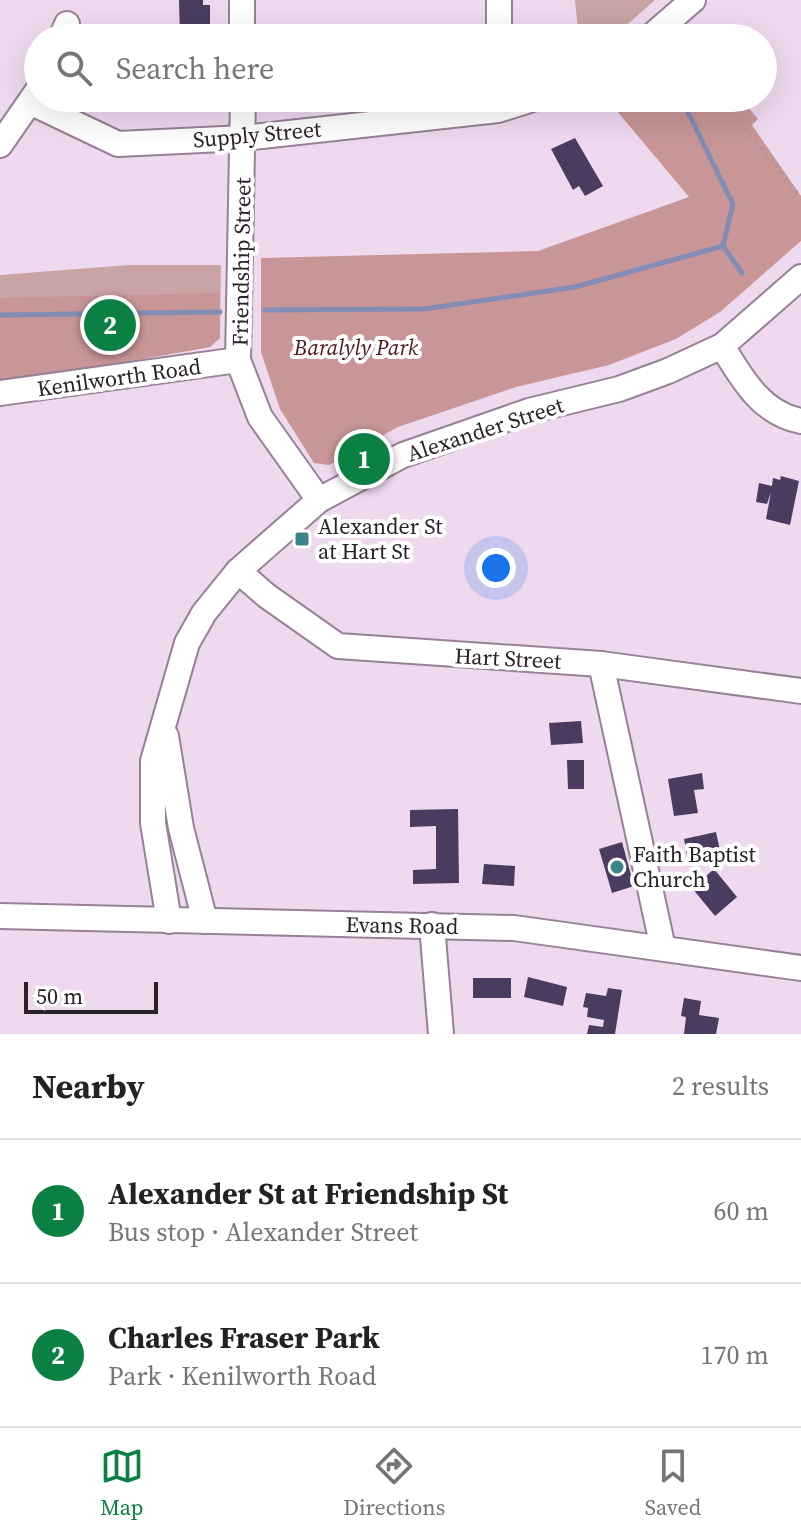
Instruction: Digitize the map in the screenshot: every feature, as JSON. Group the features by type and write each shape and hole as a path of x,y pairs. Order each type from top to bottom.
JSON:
{"street":[{"path":"242,0 242,24"},
{"path":"499,0 499,24"},
{"path":"665,24 693,0"},
{"name":"Supply Street","path":"0,145 24,112"},
{"name":"Supply Street","path":"61,112 118,144 244,138 438,112"},
{"name":"Friendship Street","path":"243,112 238,360 260,417 319,500"},
{"name":"Alexander Street","path":"169,921 153,823 153,761 187,643 204,613 238,571 319,500 403,455 529,411 645,380 722,346 801,277"},
{"path":"722,346 754,394 772,410 801,421"},
{"name":"Kenilworth Road","path":"0,393 238,360"},
{"name":"Hart Street","path":"238,571 279,605 338,646 601,664 801,691"},
{"path":"601,664 663,948"},
{"name":"Alexander Street","path":"165,715 176,804 205,921"},
{"name":"Evans Road","path":"0,916 514,928 801,968"},
{"path":"432,925 441,1034"}],"path":[{"path":"731,112 801,197"}],"shaded area":[{"path":"575,0 655,0 628,24 578,24"},
{"path":"129,265 221,265 220,338 210,347 0,384 0,275"}],"green space":[{"name":"Baralyly Park","path":"618,112 752,112 758,119 752,125 801,196 801,241 720,312 676,339 609,365 516,387 398,427 329,465 314,463 280,409 261,352 261,258 538,251 689,197"},
{"path":"219,293 220,338 210,347 0,384 0,298"}],"building":[{"path":"179,0 203,0 203,5 210,5 210,24 180,24"},
{"path":"575,138 603,186 585,196 579,186 573,190 551,149"},
{"path":"781,476 799,481 790,525 766,519 771,492 767,504 756,502 759,483 772,486 773,478 780,480"},
{"path":"581,721 583,743 551,745 549,723"},
{"path":"567,760 584,760 584,789 568,789"},
{"path":"702,773 704,789 694,790 698,813 674,816 668,779"},
{"path":"458,809 459,883 413,884 413,870 436,869 436,826 410,827 410,810"},
{"path":"716,832 721,855 688,861 684,839"},
{"name":"Faith Baptist Church","path":"622,842 634,886 612,893 599,849"},
{"path":"484,864 515,866 514,886 482,884"},
{"path":"714,869 737,897 715,916 692,888"},
{"path":"528,977 567,987 563,1006 524,997"},
{"path":"473,978 511,978 511,998 473,998"},
{"path":"608,988 622,990 615,1034 587,1034 589,1025 603,1027 604,1020 587,1017 588,1008 583,1007 586,993 606,996"},
{"path":"684,998 701,1001 699,1015 719,1018 716,1034 684,1034 686,1017 681,1016"}],"waterway":[{"path":"688,112 733,204 723,246"},
{"path":"265,310 424,309 575,287 723,246 742,273"},
{"path":"0,315 220,312"}],"place":[{"name":"Charles Fraser Park","path":"110,325"},
{"name":"Alexander St at Friendship St","path":"364,459"},
{"name":"Alexander St at Hart St","path":"302,539"},
{"name":"Faith Baptist Church","path":"617,867"}]}
